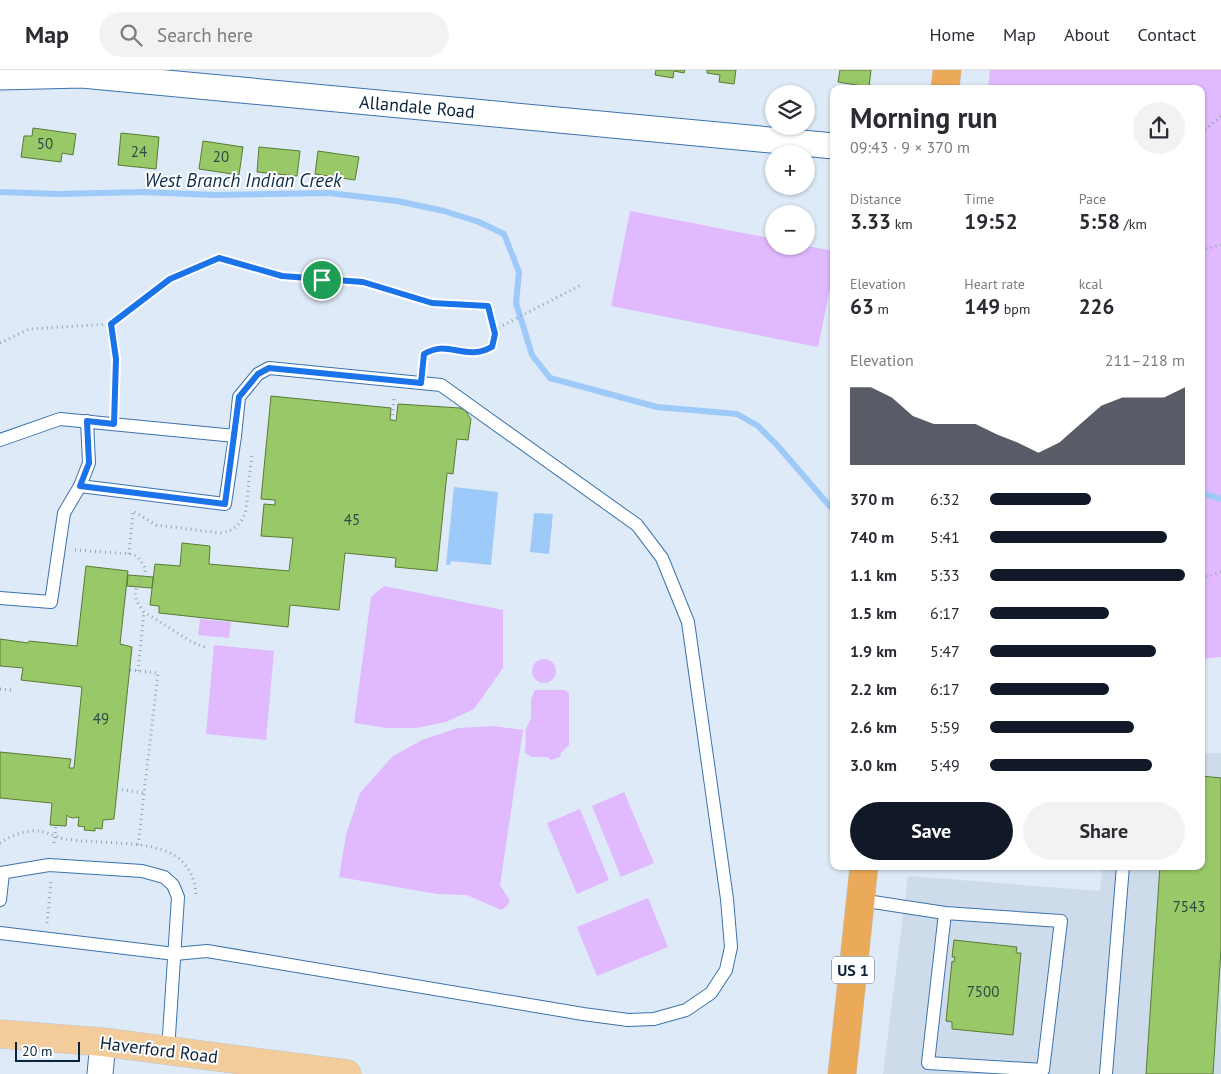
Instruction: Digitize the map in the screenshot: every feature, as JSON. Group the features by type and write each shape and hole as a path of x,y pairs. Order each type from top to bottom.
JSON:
{"highway":[{"path":"945,85 947,70"},
{"name":"US 1","path":"842,1074 864,870"}],"main road":[{"name":"Haverford Road","path":"0,1034 103,1042 348,1074"}],"street":[{"name":"Allandale Road","path":"0,77 82,72 830,146"},
{"path":"100,1074 103,1042"}],"lane":[{"path":"0,932 174,954 207,951 628,1020 654,1019 686,1010 711,993 726,970 730,946 726,899 688,622 662,558 637,525 441,385 269,368 258,374 239,397 225,504 80,486"},
{"path":"0,440 60,419 235,436"},
{"path":"0,598 51,602 64,513 80,486 89,463 87,421"},
{"path":"0,900 2,873 49,865 142,871 164,877 173,885 178,896 168,1051"},
{"path":"1106,1074 1123,870"},
{"path":"860,900 945,913 1061,921 1042,1072 928,1063 945,913"}],"path":[{"path":"1205,130 1221,116"},
{"path":"1205,249 1221,245"},
{"path":"0,344 29,329 111,324 170,279 219,258 282,276 363,282 432,303 488,306 495,334 492,347 476,352 442,348 433,349 424,354 421,383"},
{"path":"494,330 581,285"},
{"path":"111,324 116,359 114,424"},
{"path":"384,397 394,398 392,420"},
{"path":"129,554 134,511 156,525 220,533 228,532 240,524 246,510 252,446"},
{"path":"75,550 129,554 138,557 146,569 144,576 136,587 135,594 140,607 144,612 192,642 206,648"},
{"path":"1205,577 1221,572"},
{"path":"138,671 144,612"},
{"path":"130,670 158,673 138,846"},
{"path":"0,689 12,690"},
{"path":"117,789 144,793"},
{"path":"54,843 56,825"},
{"path":"45,938 51,874"}],"shaded area":[{"path":"990,70 1221,70 1221,657 1205,659 1205,85 988,85"},
{"path":"630,211 765,237 765,255 815,255 815,248 830,250 830,288 818,347 611,306"},
{"path":"384,586 503,610 503,668 474,709 446,722 416,728 387,728 354,723 371,597"},
{"path":"200,619 231,622 229,638 198,635"},
{"path":"214,645 274,651 266,740 206,734"},
{"path":"544,659 553,662 556,671 553,680 544,683 535,680 532,671 535,662"},
{"path":"535,690 566,690 569,694 569,745 561,753 560,757 551,760 547,757 532,757 525,753 526,729 531,718 531,699"},
{"path":"493,726 523,730 500,885 510,901 506,907 501,910 467,895 437,894 339,877 346,835 360,793 393,756 422,740 458,728"},
{"path":"1205,753 1221,753 1221,1074 883,1074 908,876 1100,891 1103,870 1205,870"},
{"path":"624,792 654,863 621,877 592,806"},
{"path":"580,809 609,880 577,894 547,823"},
{"path":"648,898 668,947 597,976 577,927"}],"water":[{"path":"454,487 498,492 491,565 451,561 450,565 446,565"},
{"path":"534,513 553,514 549,554 530,552"}],"building":[{"path":"656,70 685,70 684,73 674,71 673,78 655,75"},
{"path":"707,70 736,70 734,84 719,82 720,75 707,73"},
{"path":"840,70 871,70 869,85 838,82"},
{"path":"33,128 76,134 73,155 62,153 61,162 21,157 24,136 32,136"},
{"path":"121,133 159,137 156,169 118,165"},
{"path":"203,141 243,147 239,175 199,169"},
{"path":"259,147 300,151 297,176 257,172"},
{"path":"318,151 359,157 355,180 315,174"},
{"path":"271,396 391,408 390,420 396,421 398,404 460,408 465,410 471,419 468,440 457,439 453,474 447,473 437,571 395,567 396,558 345,553 339,610 290,605 288,627 159,613 159,606 150,605 155,564 180,566 182,543 210,546 209,564 289,571 293,538 261,536 264,504 275,505 275,500 261,499"},
{"path":"86,566 128,571 120,644 132,647 114,819 103,820 102,829 95,828 95,831 84,830 85,827 78,826 79,817 73,818 67,815 66,826 50,825 52,803 0,798 0,752 71,759 69,768 74,768 82,687 21,680 23,668 0,666 0,639 77,646"},
{"path":"128,575 153,577 152,588 127,586"},
{"path":"1205,776 1221,778 1221,949 1213,1074 1146,1074 1160,870 1205,870"},
{"path":"954,940 1017,947 1016,953 1021,953 1013,1035 952,1029 952,1022 946,1021 952,961 954,962 955,957 952,957"}],"waterway":[{"name":"West Branch Indian Creek","path":"0,192 58,194 143,192 215,195 329,193 397,201 444,211 479,222 504,234 519,272 516,303 532,355 550,378 657,407 737,414 758,426 830,506"},
{"name":"West Branch Indian Creek","path":"1205,494 1221,499"}],"route":[{"path":"219,258 282,276 322,280 363,282 432,303 488,306 495,334 492,347 476,352 442,348 433,349 424,354 421,383 269,368 258,374 239,397 225,504 80,486 89,463 87,421 114,424 116,359 111,324 170,279 219,258"}]}
